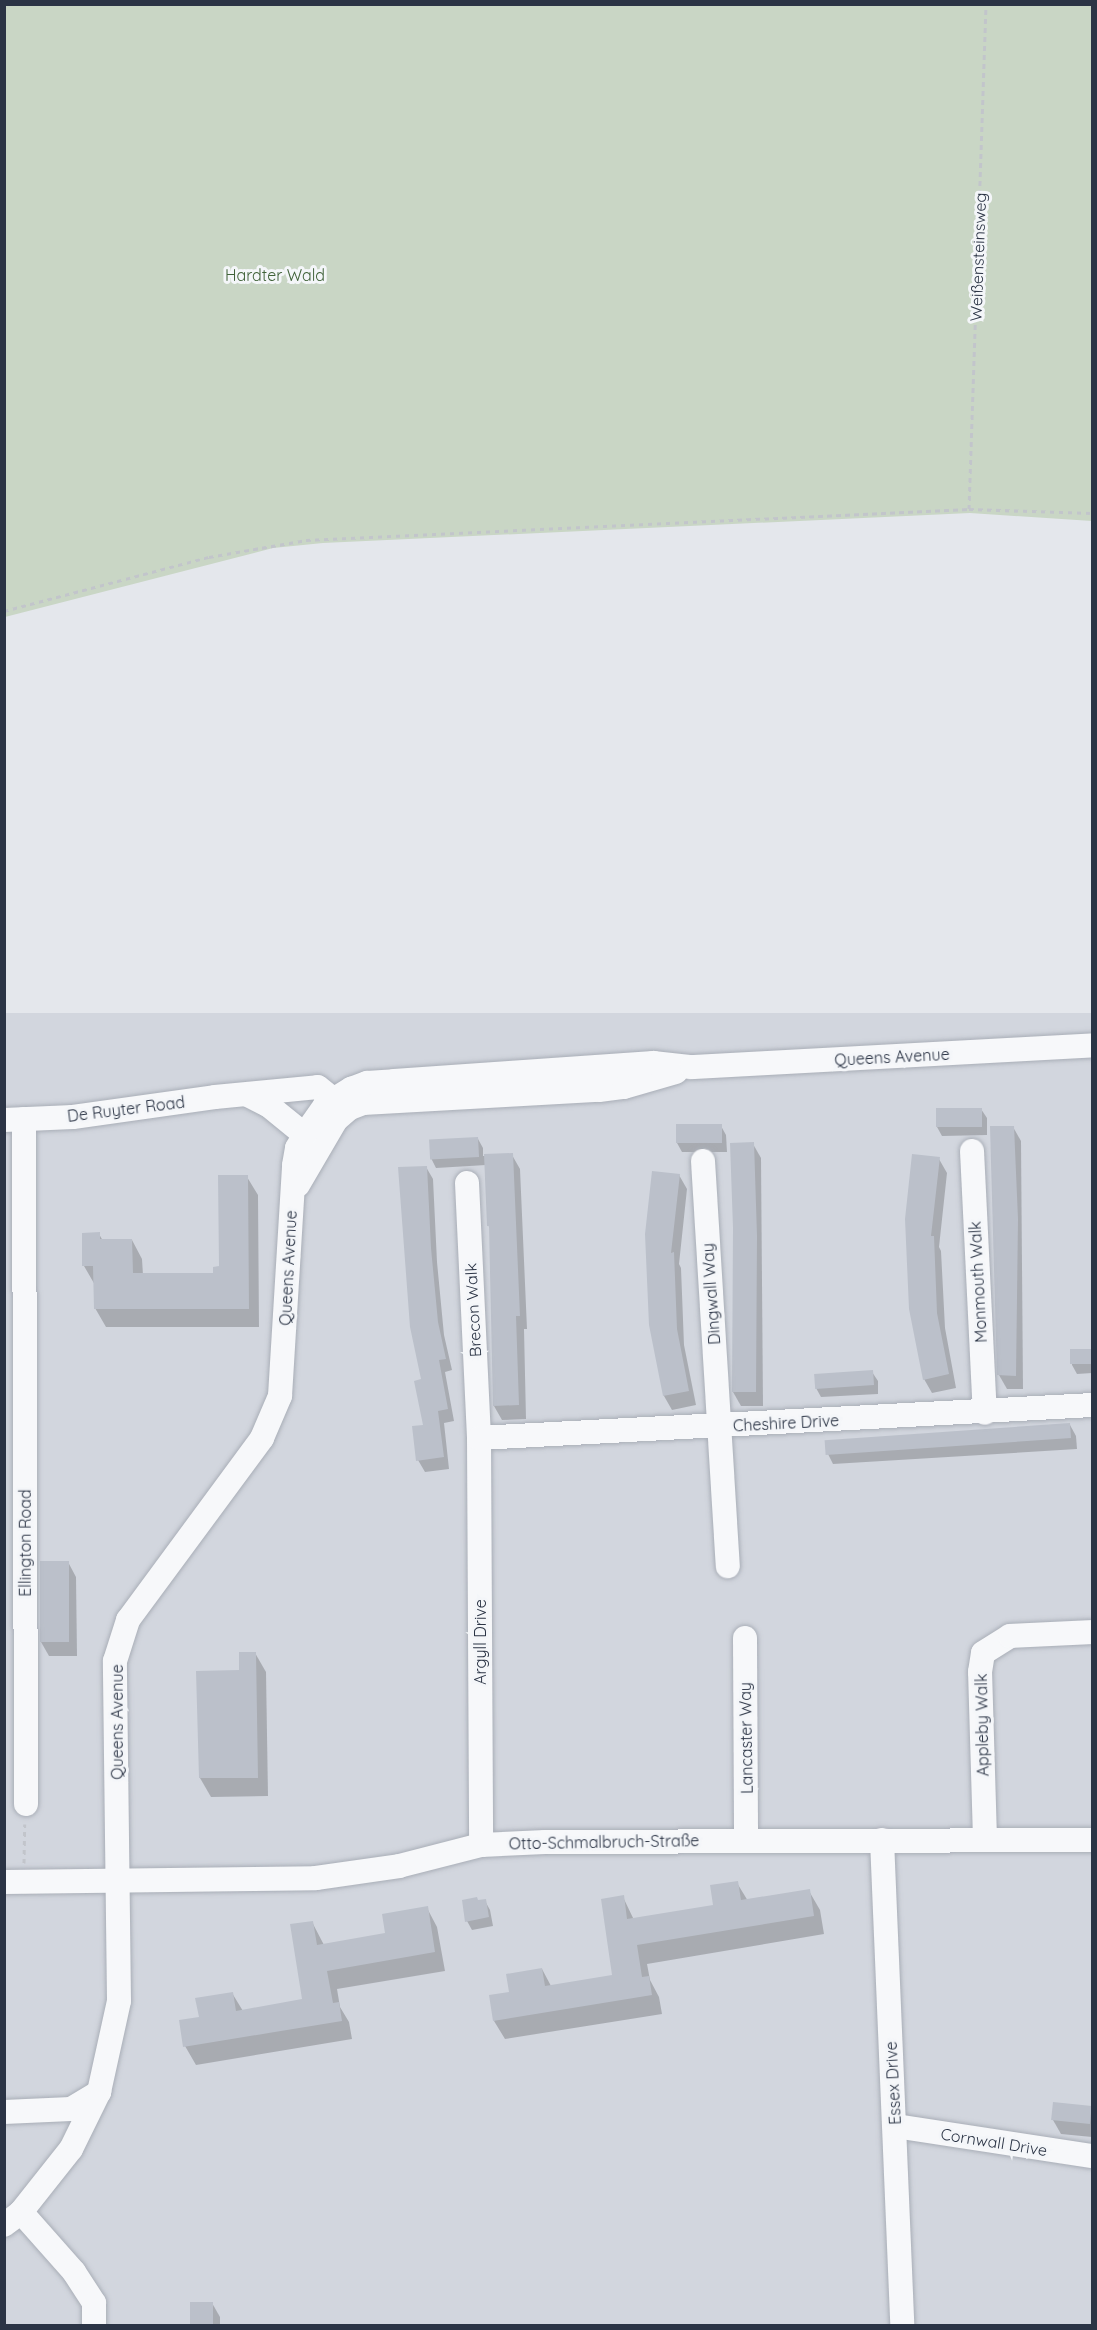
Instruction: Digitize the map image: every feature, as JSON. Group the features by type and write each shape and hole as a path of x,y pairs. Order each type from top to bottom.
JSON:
{"lane":[{"name":"Queens Avenue","path":"13,2219 71,2149 99,2092 119,2001 115,1662 128,1620 262,1438 280,1396 291,1198 297,1148 312,1140 336,1120 340,1104 624,1087 692,1067 1092,1045"},
{"name":"De Ruyter Road","path":"14,1119 73,1117 318,1087 340,1104"},
{"path":"248,1095 268,1105 312,1140"},
{"name":"Ellington Road","path":"14,1119 14,1302 26,1804"},
{"name":"Monmouth Walk","path":"972,1151 985,1413"},
{"name":"Dingwall Way","path":"703,1161 728,1566"},
{"name":"Brecon Walk","path":"467,1183 479,1438"},
{"name":"Cheshire Drive","path":"479,1438 1092,1406"},
{"name":"Argyll Drive","path":"479,1438 482,1845"},
{"name":"Appleby Walk","path":"985,1839 980,1672 983,1653 1010,1636 1092,1632"},
{"name":"Lancaster Way","path":"745,1638 746,1839"},
{"name":"Otto-Schmalbruch-Straße","path":"14,1882 316,1878 399,1866 482,1845 545,1842 746,1839 1092,1840"},
{"name":"Essex Drive","path":"882,1840 902,2325"},
{"path":"4,2112 71,2109 99,2092"},
{"name":"Cornwall Drive","path":"895,2126 1092,2156"},
{"path":"13,2219 74,2272 94,2303 94,2325"}],"path":[{"name":"Weißensteinsweg","path":"969,509 986,4"},
{"path":"4,611 209,557 306,540 969,509 1092,513"},
{"path":"14,1882 26,1804"}],"shaded area":[{"path":"4,1013 1092,1013 1092,2325 4,2325"}],"green space":[{"name":"Hardter Wald","path":"5,4 1092,5 1092,521 970,513 323,543 273,548 5,617"}],"building":[{"path":"936,1108 982,1108 982,1127 936,1127"},
{"path":"676,1124 722,1124 722,1143 676,1143"},
{"path":"990,1126 1014,1126 1018,1219 1016,1376 997,1375"},
{"path":"478,1137 479,1157 430,1160 429,1140"},
{"path":"754,1142 757,1236 756,1392 732,1392 733,1228 730,1143"},
{"path":"513,1153 520,1316 516,1316 519,1405 493,1406 489,1226 487,1226 484,1154"},
{"path":"912,1154 940,1157 931,1236 934,1236 937,1313 949,1374 923,1380 909,1309 905,1219"},
{"path":"427,1166 438,1322 446,1359 439,1360 448,1409 438,1411 444,1457 416,1461 412,1426 423,1425 414,1381 421,1379 410,1327 398,1167"},
{"path":"652,1171 680,1174 671,1253 674,1252 677,1329 689,1391 663,1396 649,1325 645,1234"},
{"path":"218,1175 248,1175 249,1309 94,1309 93,1266 82,1266 82,1233 100,1232 100,1239 132,1239 133,1273 213,1273 213,1267 219,1266"},
{"path":"1070,1349 1092,1349 1092,1364 1070,1364"},
{"path":"873,1370 874,1385 815,1389 814,1374"},
{"path":"1070,1423 1071,1438 826,1455 825,1440"},
{"path":"40,1561 69,1561 69,1642 40,1642"},
{"path":"239,1652 256,1652 258,1778 199,1778 196,1671 239,1670"},
{"path":"738,1881 741,1900 810,1889 814,1916 637,1945 642,1977 649,1976 652,1995 493,2021 489,1995 509,1992 506,1974 542,1968 545,1986 612,1975 601,1899 624,1895 627,1919 713,1905 710,1885"},
{"path":"477,1897 478,1900 486,1899 489,1917 465,1922 462,1900"},
{"path":"428,1906 435,1952 327,1971 333,2003 339,2002 342,2021 183,2047 179,2020 199,2017 195,1998 233,1992 236,2011 302,1999 290,1924 313,1921 317,1945 385,1933 382,1914"},
{"path":"1053,2102 1092,2106 1090,2124 1051,2120"},
{"path":"190,2302 213,2302 213,2325 190,2325"}]}
